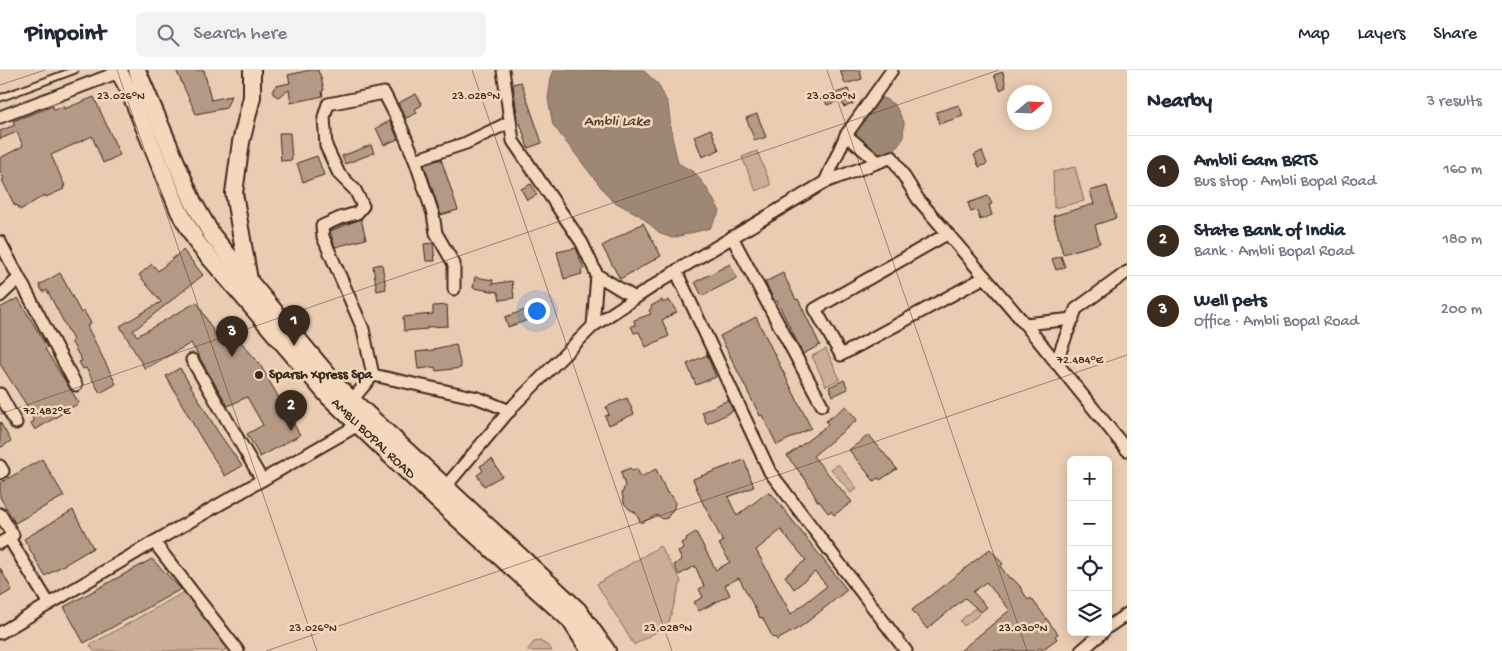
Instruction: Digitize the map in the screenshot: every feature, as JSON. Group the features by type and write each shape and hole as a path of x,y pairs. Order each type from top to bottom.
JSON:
{"street":[{"name":"AMBLI BOPAL ROAD","path":"138,70 193,202 212,235 250,282 358,426 440,492 578,610 606,651"},
{"path":"250,282 234,193 241,142 252,97 252,70"},
{"path":"502,70 512,141 582,243 597,275 593,326"},
{"path":"825,182 846,135 892,70"},
{"name":"AMBLI BOPAL ROAD","path":"118,71 128,88 179,211 198,244 333,392 352,400 440,492 570,620 590,651"},
{"path":"0,117 118,71"},
{"path":"373,376 363,329 322,237 322,226 357,213 363,206 355,190 339,174 326,146 324,117 328,104 384,93 416,160 433,214 436,233 454,264 454,289"},
{"path":"416,160 466,143 510,122"},
{"path":"846,135 878,162"},
{"path":"440,492 510,411 593,326 676,271 825,182 892,157 918,199 1025,324 1127,450"},
{"path":"947,234 815,309 841,355 985,277"},
{"path":"732,237 822,405"},
{"path":"0,242 3,256 19,278 76,385"},
{"path":"676,271 770,472 906,651"},
{"path":"1056,363 1076,309 1127,272"},
{"path":"597,275 635,298"},
{"path":"0,296 19,278"},
{"path":"1025,324 1073,319"},
{"path":"192,360 262,480"},
{"path":"352,400 373,376"},
{"path":"373,376 478,398 510,411"},
{"path":"0,394 16,423"},
{"path":"0,633 154,542 358,426"},
{"path":"0,466 3,471 0,473"},
{"path":"0,514 13,535 4,541 49,604"},
{"path":"154,542 238,651"},
{"path":"1112,624 1127,614"},
{"path":"1081,651 1098,636"}],"lane":[{"path":"0,98 75,70"}],"shaded area":[{"path":"757,151 771,185 756,191 742,157"},
{"path":"1075,167 1084,201 1054,208 1053,172"},
{"path":"826,349 840,379 826,386 812,356"},
{"path":"838,464 857,488 851,493 831,469"},
{"path":"660,546 681,581 668,625 634,645 597,584"},
{"path":"186,591 227,649 223,651 94,651 90,645"},
{"path":"975,608 980,614 964,626 960,621"},
{"path":"540,641 550,647 552,651 527,651 534,642"}],"water":[{"name":"Ambli Lake","path":"554,70 643,70 658,84 668,104 672,137 678,163 695,173 720,211 710,228 672,238 661,234 639,215 611,200 553,125 548,99"},
{"path":"882,97 895,105 904,122 903,139 892,154 874,156 857,143 853,128 873,99"}],"building":[{"path":"176,70 204,70 211,100 231,96 226,108 196,114"},
{"path":"318,70 320,74 324,90 322,91 323,96 291,103 289,90 278,97 273,94 273,89 276,86 290,83 288,75"},
{"path":"840,70 860,70 862,79 845,84"},
{"path":"1003,72 1006,87 1000,90 994,75"},
{"path":"521,82 542,143 528,148 517,113 513,84"},
{"path":"848,89 853,104 844,107 841,100 827,105 824,97"},
{"path":"416,94 422,105 415,109 417,113 406,118 398,103"},
{"path":"94,97 120,155 103,163 92,136 51,155 65,186 63,186 64,189 46,197 45,195 20,210 17,205 15,206 2,180 4,179 0,172 0,158 23,146 17,132 0,139 0,131 15,125 13,121 53,106 54,110 63,106 64,109"},
{"path":"959,105 963,116 939,124 936,112"},
{"path":"757,114 766,137 755,141 746,118"},
{"path":"390,121 398,139 384,145 376,128"},
{"path":"711,129 719,150 702,157 694,136"},
{"path":"279,133 290,133 292,160 281,161"},
{"path":"371,145 374,153 345,164 342,156"},
{"path":"982,151 987,164 979,167 974,155"},
{"path":"317,156 324,175 303,182 297,163"},
{"path":"441,159 458,210 441,215 424,165"},
{"path":"531,184 537,195 527,200 521,189"},
{"path":"1107,186 1116,218 1095,225 1100,243 1063,254 1053,216 1094,204 1090,191"},
{"path":"988,196 992,204 989,205 992,215 980,220 977,210 971,212 968,203"},
{"path":"361,219 366,239 335,247 330,231"},
{"path":"643,223 661,256 620,279 602,246"},
{"path":"433,243 435,261 426,261 424,244"},
{"path":"576,248 584,269 581,270 582,274 564,279 557,252"},
{"path":"183,250 203,275 133,331 137,336 197,302 220,343 234,334 259,363 300,435 260,457 247,434 263,425 247,397 228,406 191,343 145,369 120,326 161,302 139,275 152,264 158,271"},
{"path":"1061,256 1065,267 1056,270 1052,259"},
{"path":"382,264 386,289 377,291 373,266"},
{"path":"730,264 737,278 702,296 695,282"},
{"path":"60,273 81,313 84,311 91,323 87,326 116,384 100,393 86,368 83,369 79,362 82,361 71,341 73,340 47,290 43,292 39,285"},
{"path":"783,273 820,345 803,354 777,301 775,302 765,282"},
{"path":"475,277 493,280 492,284 512,281 514,298 500,300 498,292 473,288"},
{"path":"18,298 47,347 45,349 79,403 35,430 31,423 34,421 31,415 33,415 0,364 0,308"},
{"path":"662,300 663,303 669,300 677,312 662,320 669,336 646,347 639,332 634,333 631,326 635,325 634,320 651,314 649,310 652,308 651,306"},
{"path":"447,305 448,326 404,331 403,317 433,314 433,306"},
{"path":"525,310 528,320 508,327 505,317"},
{"path":"756,317 811,428 777,445 762,415 760,416 720,336"},
{"path":"456,344 461,368 436,371 435,367 418,369 416,352 434,350"},
{"path":"707,355 716,377 696,385 687,364"},
{"path":"180,368 218,432 242,466 225,476 166,376"},
{"path":"844,380 848,389 833,396 829,387"},
{"path":"627,398 634,414 609,425 605,416 609,415 606,407"},
{"path":"728,400 733,411 707,424 702,412"},
{"path":"846,406 857,420 813,456 852,502 834,515 831,511 828,513 818,502 806,480 787,456 828,425 826,421"},
{"path":"0,422 11,441 0,448"},
{"path":"869,435 897,469 880,480 878,478 874,481 849,450"},
{"path":"42,459 64,496 15,523 0,497 0,483"},
{"path":"492,459 502,476 484,486 477,475 483,471 480,466"},
{"path":"744,460 754,487 728,497 737,516 768,492 770,495 771,493 847,590 802,626 777,640 775,637 773,638 762,617 760,618 739,578 725,585 730,595 699,611 694,602 703,597 699,589 704,586 695,566 679,575 674,565 682,560 678,552 684,549 681,543 696,532 716,570 730,562 719,544 723,542 704,506 693,479","holes":["781,530 806,560 785,576 794,589 815,572 827,586 791,614 756,550"]},
{"path":"630,468 632,471 637,469 641,477 656,469 667,493 672,496 675,502 674,508 667,518 663,519 657,515 641,523 635,512 624,503 622,493 625,486 621,472"},
{"path":"73,510 93,548 45,576 24,539"},
{"path":"990,549 1003,564 1000,566 1010,579 1012,578 1019,585 1028,600 1031,598 1058,634 1055,636 1057,639 1042,650 1040,648 1036,651 960,651 1010,610 986,582 973,592 987,607 981,612 965,598 927,629 912,610"},
{"path":"152,559 181,589 84,643 64,607"},
{"path":"0,568 12,590 0,597"}],"place":[{"name":"Ambli Gam BRTS","path":"294,346"},
{"name":"Well pets","path":"232,357"},
{"name":"Sparsh Xpress Spa","path":"259,375"},
{"name":"State Bank of India","path":"291,431"}]}
